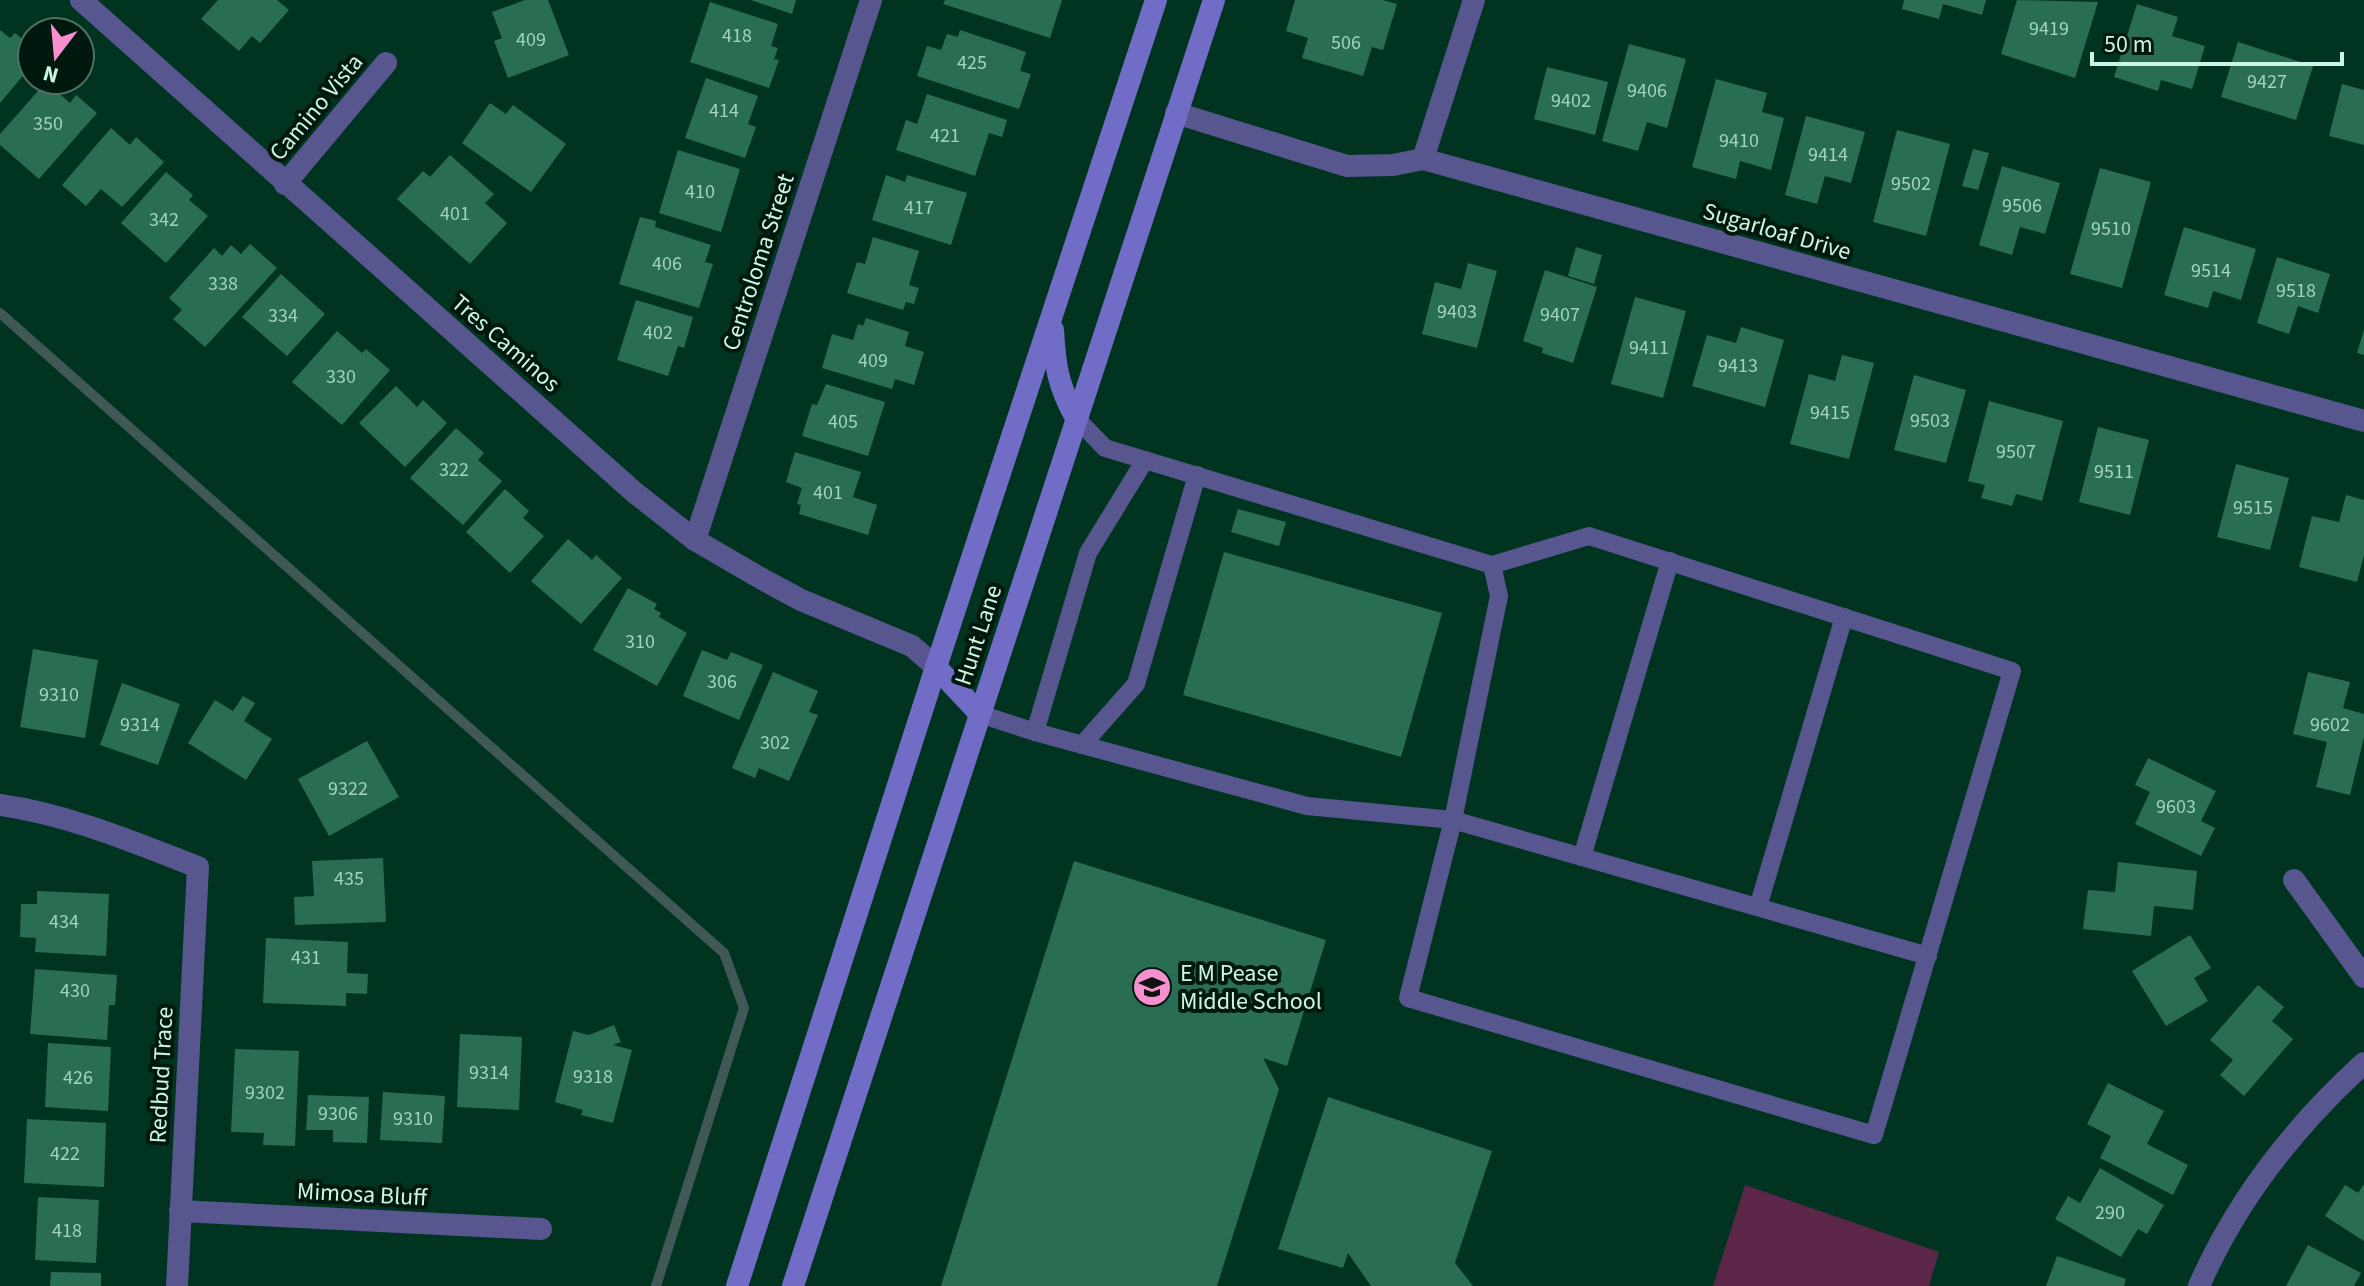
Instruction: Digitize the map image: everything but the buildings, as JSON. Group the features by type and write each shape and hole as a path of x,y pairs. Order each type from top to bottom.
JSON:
{"main road":[{"name":"Hunt Lane","path":"737,1286 936,667 1156,0"},
{"name":"Hunt Lane","path":"793,1286 1214,0"},
{"path":"1052,316 1055,366 1061,392 1076,418"},
{"path":"936,667 980,714"}],"street":[{"name":"Tres Caminos","path":"81,0 634,492 695,540 801,600 912,646 936,667"},
{"name":"Centroloma Street","path":"695,540 871,0"},
{"path":"1423,159 1474,0"},
{"name":"Camino Vista","path":"285,184 386,63"},
{"name":"Sugarloaf Drive","path":"1176,113 1347,166 1393,165 1423,159 2364,421"},
{"name":"Redbud Trace","path":"0,805 37,810 83,823 198,867 177,1286"},
{"path":"2294,880 2364,977"},
{"path":"2199,1286 2267,1170 2310,1116 2364,1063"},
{"name":"Mimosa Bluff","path":"180,1211 541,1229"}],"lane":[{"path":"1076,418 1105,448 1492,565 1589,536 2012,671 1874,1135 1408,998 1453,820 1499,596 1492,565"},
{"path":"1035,732 1088,553 1145,460"},
{"path":"1082,745 1136,684 1197,475"},
{"path":"1582,857 1670,561"},
{"path":"1758,907 1844,617"},
{"path":"980,714 1035,732 1307,806 1453,820 1928,956"}],"shaded area":[{"path":"1745,1185 1939,1252 1929,1286 1713,1286"}],"waterway":[{"path":"0,313 724,953 744,1008 656,1286"}],"place":[{"name":"E M Pease Middle School","path":"1152,987"}]}
